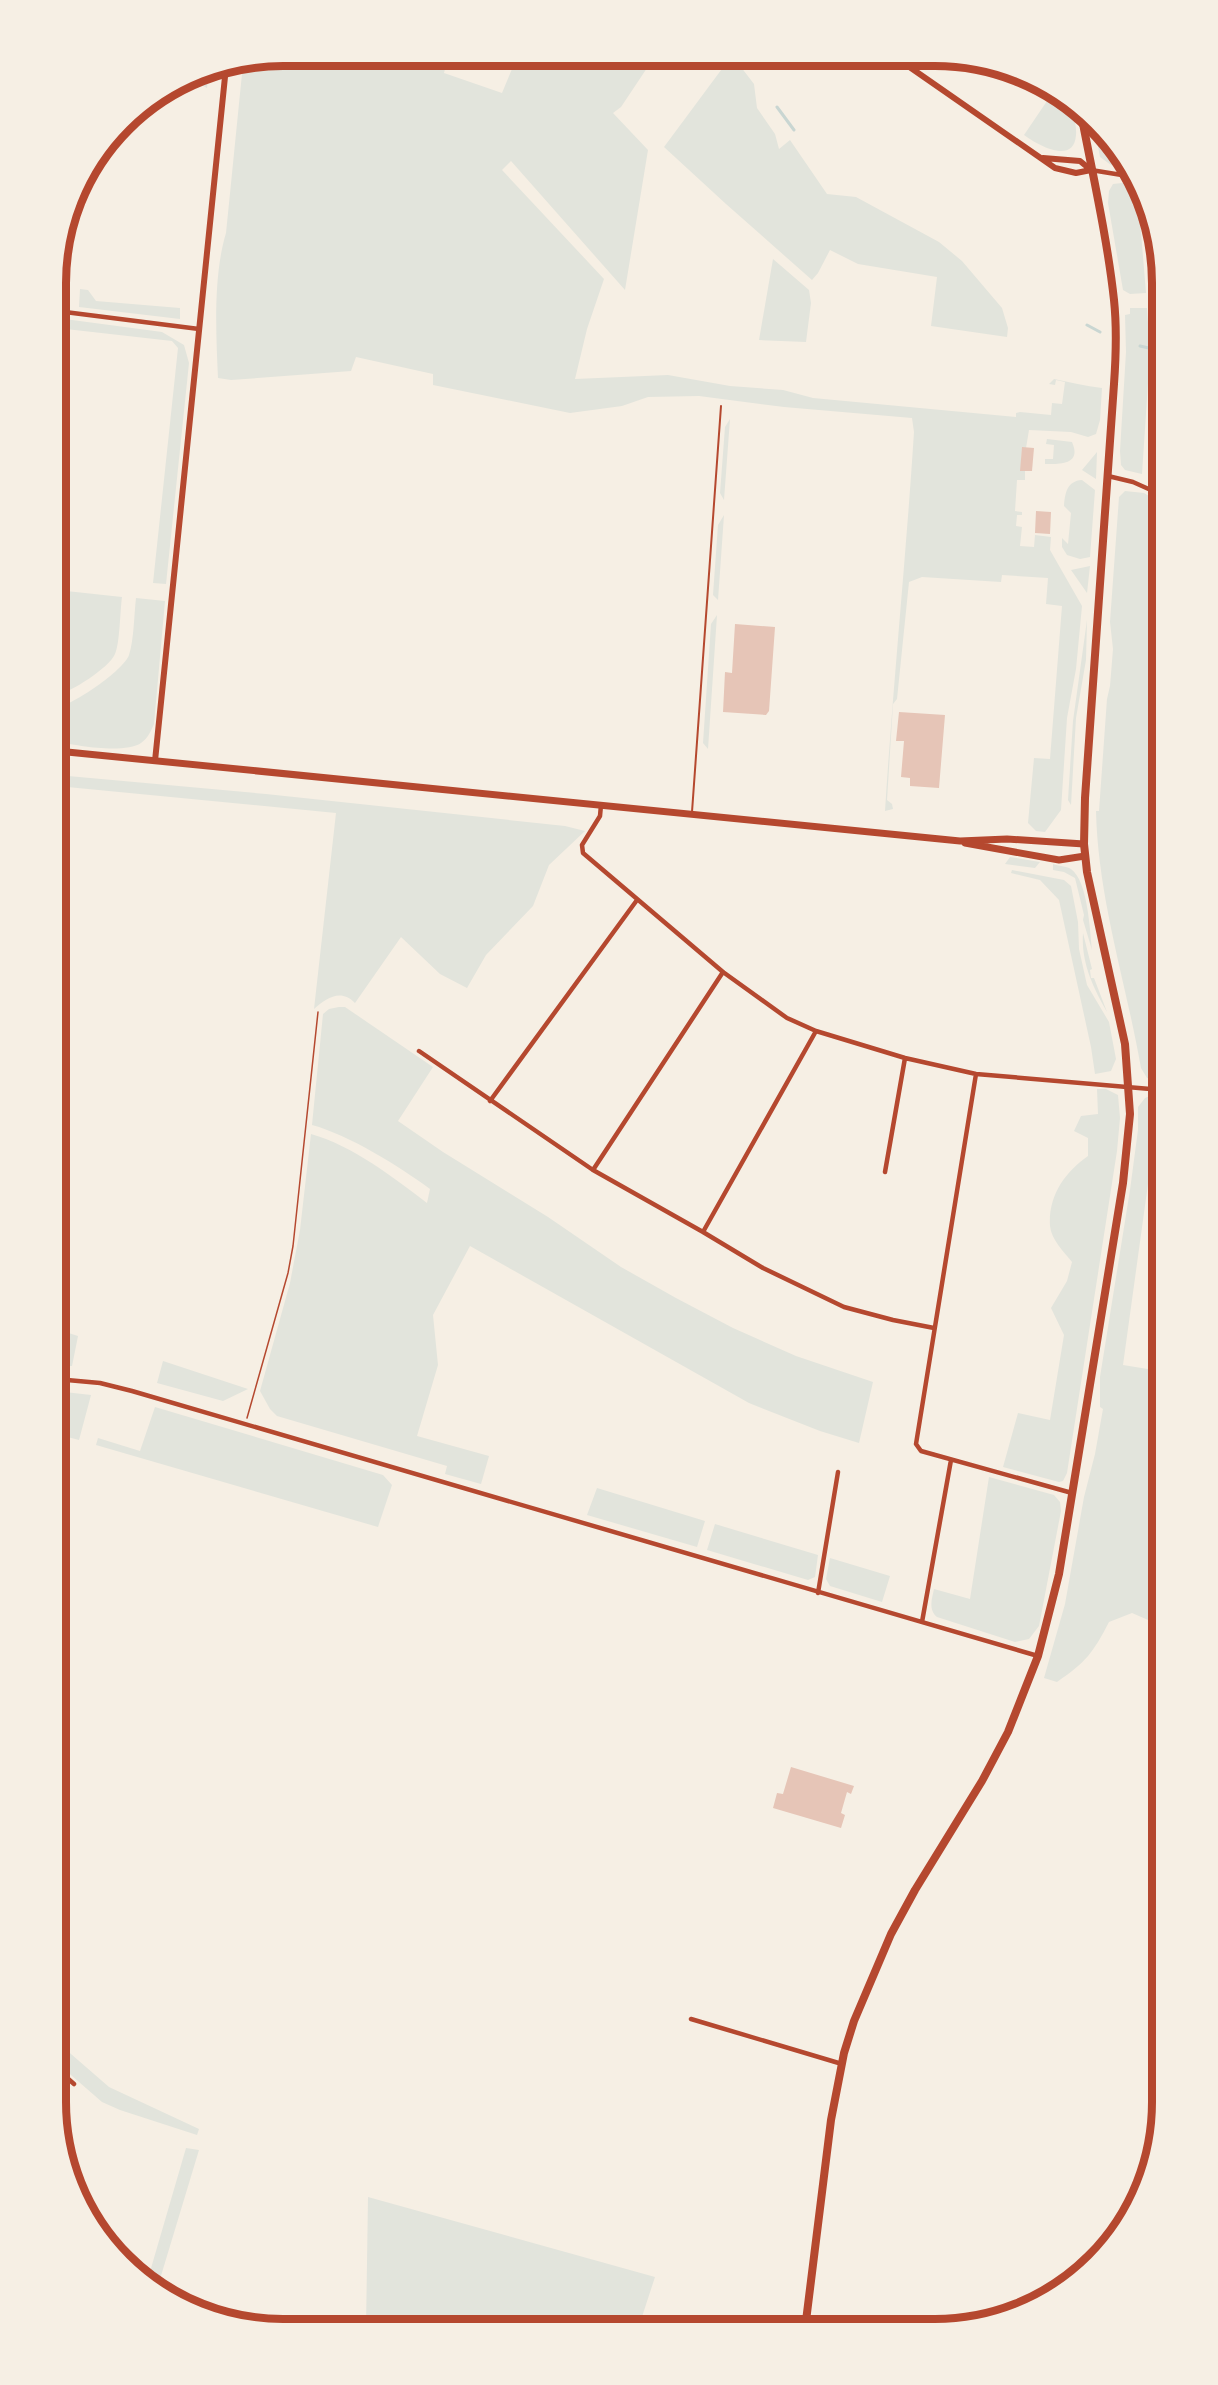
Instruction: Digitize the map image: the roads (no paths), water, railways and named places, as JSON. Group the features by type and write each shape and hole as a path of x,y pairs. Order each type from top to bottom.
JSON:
{"main road":[{"path":"806,2319 831,2120 842,2064 862,1999 891,1934 1000,1748 1021,1702 1038,1656 1059,1574 1123,1183 1130,1114 1125,1044 1098,928 1084,844 1088,752 1114,384 1115,313 1105,243 1083,125"},
{"path":"66,751 960,841 1007,839 1084,844"},
{"path":"960,841 1059,860 1085,856"}],"street":[{"path":"908,66 1055,168 1076,173 1091,170 1123,175"},
{"path":"155,761 225,74"},
{"path":"1043,158 1080,161 1091,170"},
{"path":"66,312 199,329"},
{"path":"1108,477 1133,482 1152,491"},
{"path":"601,805 600,816 582,845 584,853 723,972 787,1018 816,1031 905,1058 976,1074 1152,1089"},
{"path":"490,1101 638,900"},
{"path":"593,1170 723,972"},
{"path":"703,1232 816,1031"},
{"path":"419,1052 593,1170 763,1269 844,1307 934,1328"},
{"path":"885,1172 905,1058"},
{"path":"976,1074 916,1444 921,1451 1072,1493"},
{"path":"66,1380 106,1384 1038,1656"},
{"path":"922,1622 951,1460"},
{"path":"818,1593 837,1472"},
{"path":"690,2019 842,2064"},
{"path":"66,2077 74,2084"}],"lane":[{"path":"692,815 721,406"}],"waterway":[{"path":"777,107 794,130"},
{"path":"1087,325 1100,332"},
{"path":"1140,346 1152,349"}]}
